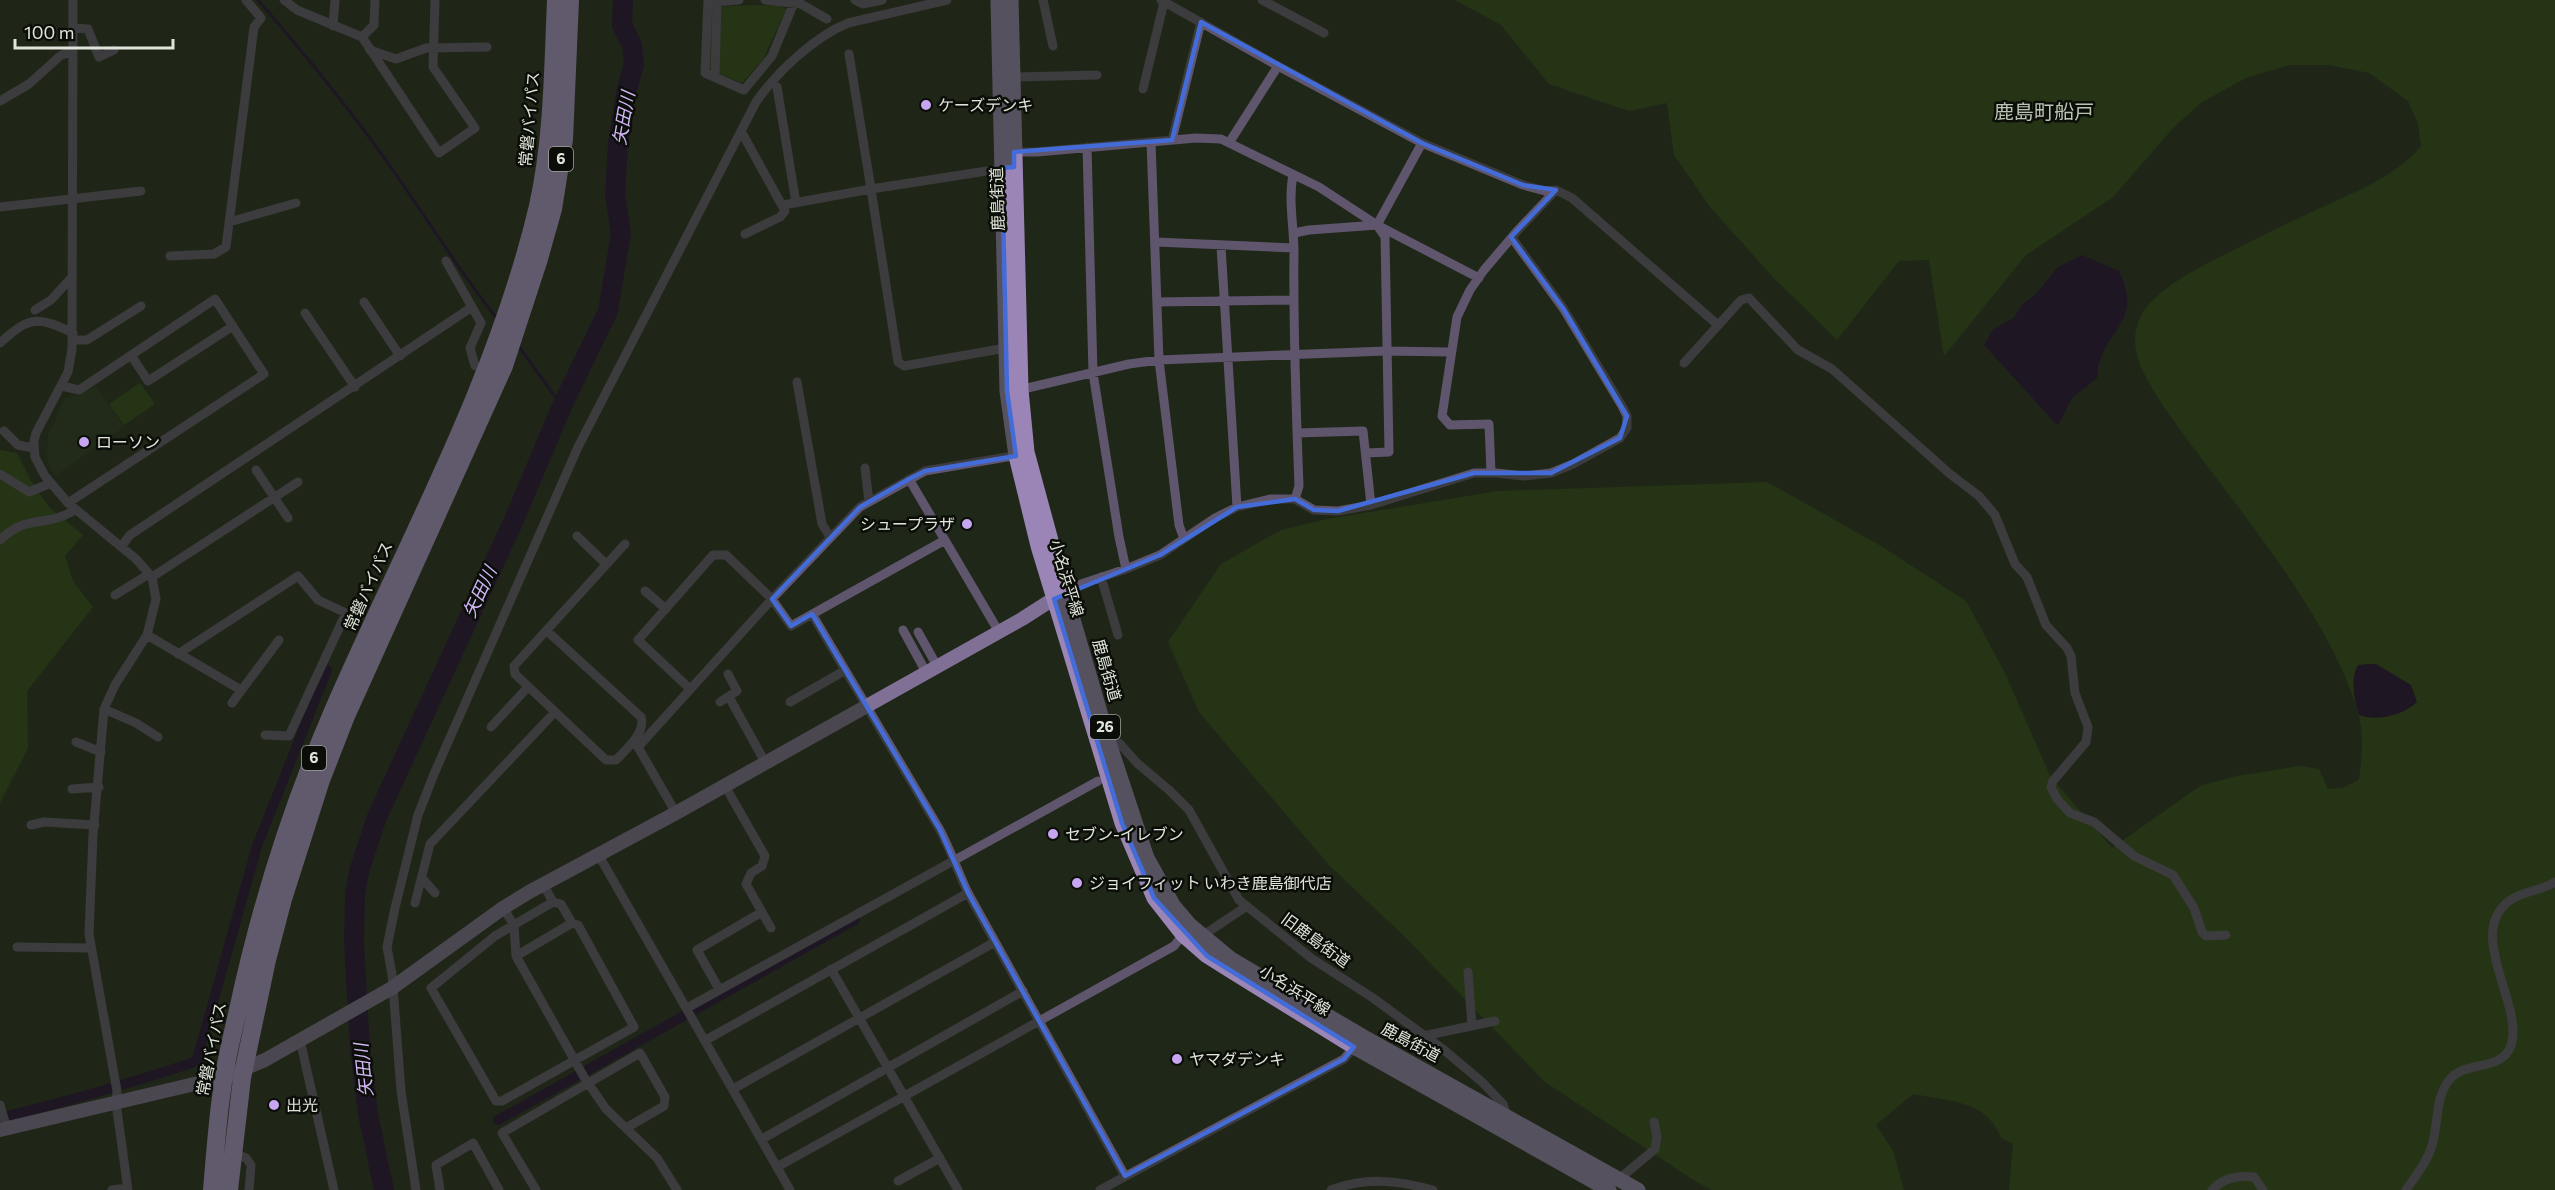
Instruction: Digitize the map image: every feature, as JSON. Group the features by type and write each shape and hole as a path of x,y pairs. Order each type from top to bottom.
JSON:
{"highway":[{"name":"常磐バイパス","path":"518,306 550,137 556,0"},
{"name":"常磐バイパス","path":"229,1190 243,1070 280,909 321,780 518,306 553,209 564,139 570,0"},
{"name":"常磐バイパス","path":"212,1190 224,1077 264,898 332,713 495,362"}],"main road":[{"name":"小名浜平線","path":"998,0 1010,162 1014,390 1022,454 1038,546 1060,595 1122,823 1138,866 1154,898 1192,932 1207,956 1614,1185"},
{"name":"鹿島街道","path":"1010,162 1011,0"},
{"name":"鹿島街道","path":"1060,595 1147,858 1173,905 1192,932"},
{"name":"鹿島街道","path":"1358,1042 1506,1114 1614,1185 1638,1190"}],"street":[{"path":"73,0 72,336 68,372 40,423 33,448 37,462 51,483 72,506 136,559 150,576 156,599 147,635 115,685 104,709 95,825 89,921 91,948 115,1081 128,1189 112,1190"},
{"path":"170,256 220,252 226,247 254,27 261,18 246,0"},
{"path":"284,0 297,10 362,37 439,153 475,128 433,67 435,0"},
{"path":"333,26 335,0"},
{"path":"362,37 374,25 375,0"},
{"path":"739,0 713,1 705,73 744,90 772,56 794,1"},
{"path":"765,0 794,1 827,19"},
{"path":"855,0 863,4 882,0"},
{"path":"416,1190 388,991 392,974 388,960 389,937 405,860 426,793 578,447 741,130 756,102 777,75 836,28 848,23 947,0"},
{"path":"1043,0 1053,46"},
{"path":"1262,0 1324,33"},
{"path":"1143,89 1162,1 1422,143 1523,185 1556,190 1572,198 1718,325"},
{"path":"1172,140 1201,22"},
{"path":"73,28 88,29 99,57 114,50"},
{"path":"370,50 396,59 420,49 434,47 487,47"},
{"path":"0,101 29,84 60,56 73,50"},
{"path":"849,54 898,362 904,366 1000,349"},
{"path":"1229,143 1278,66"},
{"path":"1012,77 1096,75"},
{"path":"777,87 796,203"},
{"path":"741,130 783,205 784,214 745,234"},
{"path":"783,205 1087,147 1196,138 1221,140 1319,187 1377,225 1479,278"},
{"path":"1151,142 1159,360 1179,525 1184,539"},
{"path":"1377,225 1422,143"},
{"path":"1087,147 1093,373 1126,569"},
{"path":"1293,175 1290,189 1294,233 1293,354 1299,486 1295,500"},
{"path":"0,207 141,190"},
{"path":"1491,473 1489,424 1450,425 1442,416 1457,317 1479,278 1556,190"},
{"path":"229,222 296,203"},
{"path":"1294,233 1377,225"},
{"path":"1366,453 1389,452 1385,237 1377,225"},
{"path":"0,1105 3,1129 116,1097 224,1077 243,1070 300,1041 388,991 503,908 543,884 725,786 999,632 1060,595 1160,555 1215,518 1237,507 1270,499 1295,500 1314,510 1338,511 1371,505 1474,473 1524,476 1551,473 1573,464 1620,438 1627,428 1627,416 1563,308 1512,238"},
{"path":"1156,242 1294,248"},
{"path":"1221,246 1226,358 1237,507"},
{"path":"446,261 481,323 470,348 476,366 495,362"},
{"path":"35,310 51,300 72,277"},
{"path":"1684,363 1741,300 1749,298 1798,350 1832,369 1987,504 1995,515 2015,564 2027,577 2046,625 2067,648 2071,656 2075,693 2088,727 2086,742 2053,781 2051,787 2053,793 2070,813 2094,822 2134,856 2173,875 2194,908 2202,932 2206,936 2226,935"},
{"path":"0,540 17,526 27,522 62,518 72,506 264,374 215,299 79,390 62,386"},
{"path":"1158,302 1293,300"},
{"path":"364,303 400,356"},
{"path":"0,343 23,325 37,320 47,321 72,336 87,340 141,306"},
{"path":"121,547 130,535 472,307"},
{"path":"305,313 355,387"},
{"path":"131,355 148,381 233,326"},
{"path":"1014,390 1159,360 1386,351 1450,352"},
{"path":"797,382 822,524 830,537"},
{"path":"4,431 18,445 33,448"},
{"path":"1297,433 1363,431 1371,505"},
{"path":"625,544 514,666 515,674 554,713 608,761 616,759 636,743 860,507 925,471 1022,454"},
{"path":"865,468 869,502"},
{"path":"256,470 288,518"},
{"path":"0,474 29,492 51,483"},
{"path":"909,478 999,632"},
{"path":"115,595 150,576 298,482"},
{"path":"577,536 606,564"},
{"path":"688,688 638,640 713,555 726,555 772,598 791,626 945,540"},
{"path":"178,654 298,576 318,600 346,613 289,736 265,735"},
{"path":"1101,577 1118,635"},
{"path":"645,591 666,609"},
{"path":"812,614 940,830 954,860 955,869 1125,1176"},
{"path":"903,630 932,669"},
{"path":"547,631 641,717 642,728 636,743"},
{"path":"918,632 932,669"},
{"path":"147,635 241,690"},
{"path":"232,703 279,640"},
{"path":"790,702 844,671"},
{"path":"728,674 737,691 724,699 765,762"},
{"path":"491,727 528,687"},
{"path":"104,709 136,723 158,737"},
{"path":"415,903 430,844 554,713"},
{"path":"76,742 101,752"},
{"path":"636,743 676,813"},
{"name":"旧鹿島街道","path":"1109,743 1120,744 1132,759 1189,810 1237,897 1311,958 1372,998 1482,1082 1503,1104 1506,1114"},
{"path":"687,1008 1098,781"},
{"path":"725,786 765,856 762,866 751,873 746,884 771,928"},
{"path":"72,789 99,787"},
{"path":"31,825 44,822 95,825"},
{"path":"598,854 790,1190"},
{"path":"422,878 435,893"},
{"path":"2406,1190 2430,1152 2435,1134 2440,1095 2451,1077 2463,1070 2494,1063 2506,1056 2511,1045 2514,1028 2499,975 2493,937 2499,912 2514,898 2543,890 2555,882"},
{"path":"543,884 553,902"},
{"path":"706,1040 968,893"},
{"path":"553,902 561,904 572,923 578,925 634,1027 577,1063 502,1101 496,1101 431,988 495,936 553,902"},
{"path":"777,1167 1174,946 1192,932 1247,906"},
{"path":"503,908 514,925 516,956 586,1080 606,1109 657,1158 677,1190"},
{"path":"719,989 697,950 762,912"},
{"path":"516,956 572,923"},
{"path":"733,1089 995,942"},
{"path":"17,947 91,948"},
{"path":"831,969 958,1190"},
{"path":"1468,972 1472,1026"},
{"path":"762,1139 1023,991"},
{"path":"1423,1036 1495,1021"},
{"path":"300,1041 334,1190"},
{"path":"1101,1190 1344,1059 1358,1042"},
{"path":"536,1190 502,1133 586,1080 640,1053 665,1097 664,1106 626,1128"},
{"path":"1614,1185 1654,1149 1657,1137 1654,1122"},
{"path":"440,1190 436,1166 473,1143 500,1190"},
{"path":"233,1154 246,1158 251,1165 249,1190"},
{"path":"898,1181 940,1158"},
{"path":"2211,1190 2219,1183 2239,1175 2254,1177 2263,1190"},
{"path":"1330,1190 1354,1182 1376,1180 1393,1181 1433,1190"}],"highlighted area":[{"path":"1201,22 1422,143 1523,185 1556,190 1511,237 1563,308 1627,416 1620,438 1551,473 1474,473 1338,511 1314,510 1295,499 1237,507 1160,555 1054,599 1122,823 1154,898 1207,956 1354,1047 1344,1059 1125,1176 968,893 940,830 812,614 791,626 772,599 860,507 925,471 1016,456 1007,391 1002,168 1014,167 1014,152 1172,140"}],"shaded area":[{"path":"2082,255 2119,271 2126,289 2127,304 2119,327 2105,349 2097,378 2072,398 2059,424 2056,424 1984,345 1993,329 2014,318 2022,304 2034,296 2058,267"},
{"path":"95,385 124,427 55,476 47,460 48,435 65,398 79,394"},
{"path":"2376,664 2411,685 2417,702 2389,716 2373,718 2359,715 2353,683 2356,670 2358,665"}],"green space":[{"path":"1455,0 2555,0 2555,1190 2009,1190 2013,1144 2001,1138 1995,1125 1986,1116 1965,1104 1913,1094 1876,1125 1893,1151 1904,1190 1712,1190 1545,1082 1404,936 1329,865 1199,712 1168,642 1221,564 1281,530 1327,519 1498,491 1767,482 1881,546 1966,601 2005,673 2050,776 2112,848 2200,786 2237,776 2300,766 2319,769 2328,789 2343,788 2359,780 2362,746 2360,720 2346,678 2330,644 2265,543 2154,392 2141,367 2135,336 2146,308 2180,279 2247,243 2371,184 2410,158 2421,146 2418,124 2408,101 2369,73 2329,65 2290,65 2248,77 2202,102 2174,127 2113,197 2026,255 1944,356 1929,260 1899,261 1837,340 1773,277 1711,208 1674,155 1667,103 1629,111 1549,84 1501,25"},
{"path":"782,6 786,10 763,59 742,83 712,71 709,66 710,10 714,7"},
{"path":"140,383 155,404 124,425 109,404"},
{"path":"0,450 17,453 32,483 50,508 83,535 65,556 73,581 93,607 27,691 28,748 0,803"}],"waterway":[{"path":"258,0 359,123 498,320"},
{"name":"矢田川","path":"384,1190 368,1114 360,1049 354,942 355,894 360,868 377,817 514,520 562,406 608,311 621,233 615,195 618,143 626,93 634,64 632,45 622,25 623,0"},
{"path":"517,344 562,406"},
{"path":"0,1118 120,1085 192,1063 197,1059 257,846 327,670"},
{"path":"498,1120 855,920"}],"place":[{"name":"ケーズデンキ","path":"926,105"},
{"name":"ローソン","path":"84,442"},
{"name":"シュープラザ","path":"967,524"},
{"name":"セブン-イレブン","path":"1053,834"},
{"name":"ジョイフィット いわき鹿島御代店","path":"1077,883"},
{"name":"ヤマダデンキ","path":"1177,1059"},
{"name":"出光","path":"274,1105"}],"district":[{"name":"鹿島町船戸","path":"2044,112"}]}
